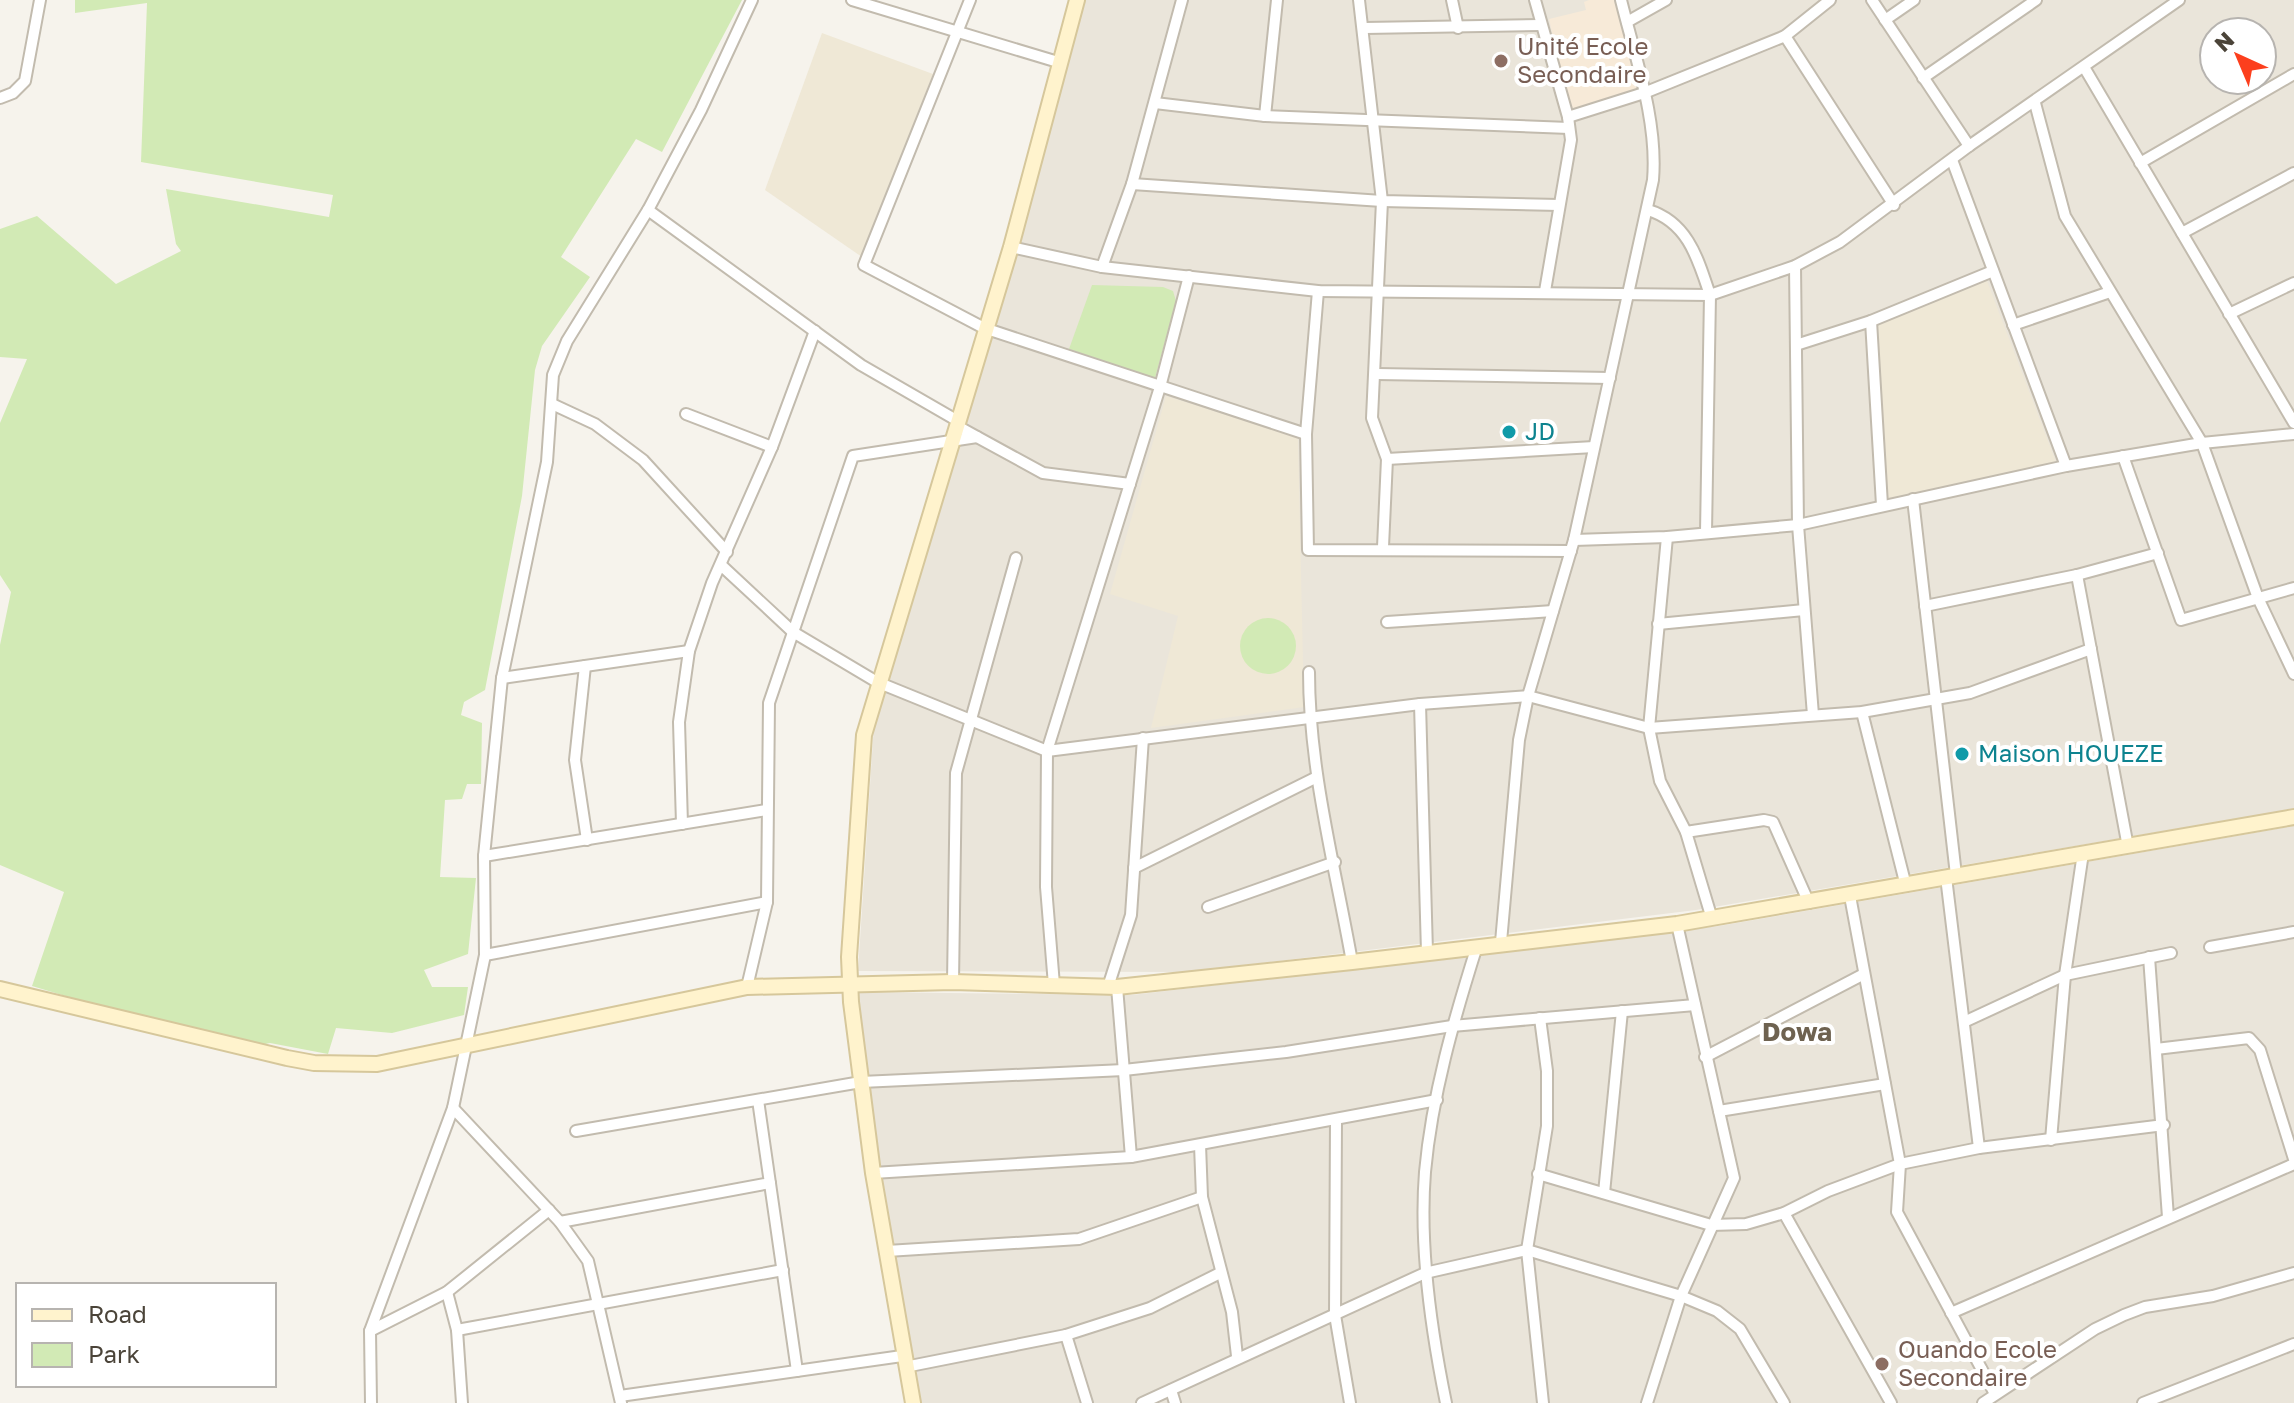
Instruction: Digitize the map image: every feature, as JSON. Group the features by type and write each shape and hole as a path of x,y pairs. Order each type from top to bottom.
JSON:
{"main road":[{"path":"913,1403 873,1173 850,981 864,735 877,682 1011,247 1077,0"},
{"path":"0,989 314,1063 377,1064 747,987 850,981 1113,987 1352,962 1712,919 2294,817"}],"street":[{"path":"0,98 13,93 25,81 40,0"},
{"path":"371,1403 370,1331 453,1108 485,955 484,856 502,678 539,506 553,375 567,341 648,210 701,110 752,0"},
{"path":"852,0 893,5 956,33 1058,62"},
{"path":"970,0 864,265 984,328 1306,434"},
{"path":"1102,267 1132,184 1182,0"},
{"path":"1265,116 1277,0"},
{"path":"1359,0 1365,28 1382,201 1377,374 1372,418 1387,459 1383,547"},
{"path":"1452,0 1458,28"},
{"path":"1535,0 1568,122 1569,162 1545,291"},
{"path":"1501,942 1516,755 1528,696 1572,545 1648,210 1654,151 1644,93 1621,0"},
{"path":"1627,22 1666,0"},
{"path":"1155,103 1265,116 1568,122 1785,36 1830,0"},
{"path":"1872,0 1969,146"},
{"path":"1885,20 1914,0"},
{"path":"1923,78 2036,0"},
{"path":"1011,247 1102,267 1318,291 1545,291 1630,297 1710,295 1795,266 1840,242 1894,205 1969,146 2179,0"},
{"path":"1365,28 1541,25"},
{"path":"1785,36 1894,205"},
{"path":"2084,67 2294,423"},
{"path":"2140,163 2294,74"},
{"path":"2035,103 2065,216 2202,443 2258,598 2294,674"},
{"path":"1952,160 2066,466"},
{"path":"2182,233 2294,173"},
{"path":"1132,184 1382,201 1559,205"},
{"path":"648,210 861,365 977,437 1043,473 1130,484"},
{"path":"1648,210 1666,216 1684,234 1699,262 1710,295 1706,532"},
{"path":"1795,266 1798,525 1813,715"},
{"path":"1796,345 1871,321 1993,271"},
{"path":"1054,985 1046,887 1047,751 1160,387 1189,276"},
{"path":"2229,314 2294,283"},
{"path":"1318,291 1306,434 1308,550 1572,545 1798,525 2066,466 2202,443 2294,434"},
{"path":"2013,325 2110,292"},
{"path":"1871,321 1882,505"},
{"path":"682,824 679,722 689,651 712,583 772,447 815,331"},
{"path":"1377,374 1610,378"},
{"path":"552,404 595,424 643,460 727,552"},
{"path":"686,414 772,447"},
{"path":"747,987 767,902 769,703 853,456 977,437"},
{"path":"1387,459 1594,447"},
{"path":"2123,456 2181,620 2294,588"},
{"path":"1913,499 1936,701 1964,1022 1979,1148"},
{"path":"1667,537 1649,728 1660,781 1686,832 1712,919"},
{"path":"1925,606 2077,575 2158,553"},
{"path":"953,982 956,773 1016,558"},
{"path":"722,566 793,632 877,682 970,717 1047,751 1420,704 1528,696 1649,728 1862,712 1936,701 1994,685 2091,649"},
{"path":"2077,575 2128,847"},
{"path":"1658,624 1804,610"},
{"path":"1387,622 1553,611"},
{"path":"502,678 689,651"},
{"path":"585,666 575,760 587,840"},
{"path":"1309,672 1309,718 1317,777 1352,962"},
{"path":"1420,704 1427,952"},
{"path":"1862,712 1906,886"},
{"path":"1131,1157 1113,987 1131,915 1143,738"},
{"path":"1134,868 1317,777"},
{"path":"484,856 766,810"},
{"path":"1686,832 1764,820 1773,822 1809,903"},
{"path":"2051,1140 2065,975 2083,853"},
{"path":"1208,907 1335,862"},
{"path":"1850,896 1900,1164 1897,1212 1995,1394"},
{"path":"485,955 767,902"},
{"path":"1647,1403 1681,1296 1734,1178 1677,924"},
{"path":"2210,947 2294,932"},
{"path":"1446,1403 1425,1273 1425,1174 1452,1026 1477,946"},
{"path":"1964,1022 2065,975 2171,953"},
{"path":"2149,957 2164,1125 2168,1217"},
{"path":"1705,1057 1864,974"},
{"path":"576,1131 861,1082 1124,1070 1286,1052 1452,1026 1695,1005"},
{"path":"1604,1193 1622,1011"},
{"path":"1540,1018 1548,1098 1527,1250 1543,1403"},
{"path":"1951,1313 2294,1161 2260,1050 2249,1038 2156,1049"},
{"path":"1719,1111 1885,1084"},
{"path":"758,1100 797,1371"},
{"path":"873,1173 1131,1157 1437,1100"},
{"path":"453,1108 560,1222 588,1261 601,1304 620,1400 797,1371 904,1361 1066,1335 1150,1308 1220,1273"},
{"path":"1336,1120 1335,1315 1350,1403"},
{"path":"1538,1174 1711,1225 1755,1223 1784,1213 1841,1185 1900,1164 1979,1148 2164,1125"},
{"path":"1200,1145 1202,1197 1232,1312 1237,1356"},
{"path":"560,1222 770,1183"},
{"path":"887,1251 1079,1239 1202,1197"},
{"path":"370,1331 447,1292 549,1210"},
{"path":"1784,1213 1891,1403"},
{"path":"1142,1403 1237,1356 1425,1273 1527,1250 1681,1296 1717,1311 1740,1329 1784,1403"},
{"path":"457,1330 783,1270"},
{"path":"1983,1403 2124,1315 2145,1307 2213,1296 2294,1273"},
{"path":"447,1292 457,1330 462,1403"},
{"path":"1066,1335 1087,1403"},
{"path":"2143,1403 2294,1344"},
{"path":"1171,1390 1175,1403"}],"shaded area":[{"path":"1085,0 2294,0 2294,809 1696,910 1188,972 858,971 874,724"},
{"path":"1619,0 1640,90 1570,113 1549,19 1586,10 1584,2"},
{"path":"822,33 933,74 862,257 765,190"},
{"path":"1987,281 2056,462 1887,499 1877,323"},
{"path":"1166,396 1298,437 1304,707 1151,728 1178,616 1110,594"},
{"path":"2294,826 2294,1403 920,1403 879,1158 857,992 1132,995 1719,926"}],"green space":[{"path":"75,0 742,0 662,152 636,139 561,257 590,277 542,346 535,370 522,496 485,690 464,702 461,715 482,723 481,784 467,784 462,799 445,800 440,877 476,878 468,954 424,970 432,987 468,987 464,1015 392,1033 336,1028 328,1054 270,1043 256,1046 152,1022 32,986 64,892 0,865 0,645 11,592 0,575 0,423 27,359 0,357 0,229 37,216 116,284 181,251 176,244 166,189 329,217 333,195 141,162 147,3 75,13"},
{"path":"1092,285 1163,287 1173,291 1176,301 1155,378 1069,349"},
{"path":"1268,618 1288,626 1296,646 1288,666 1268,674 1248,666 1240,646 1248,626"}],"place":[{"name":"Unité Ecole Secondaire","path":"1501,61"},
{"name":"JD","path":"1509,432"},
{"name":"Maison HOUEZE","path":"1962,754"},
{"name":"Ouando Ecole Secondaire","path":"1882,1364"}],"district":[{"name":"Dowa","path":"1797,1032"}]}
